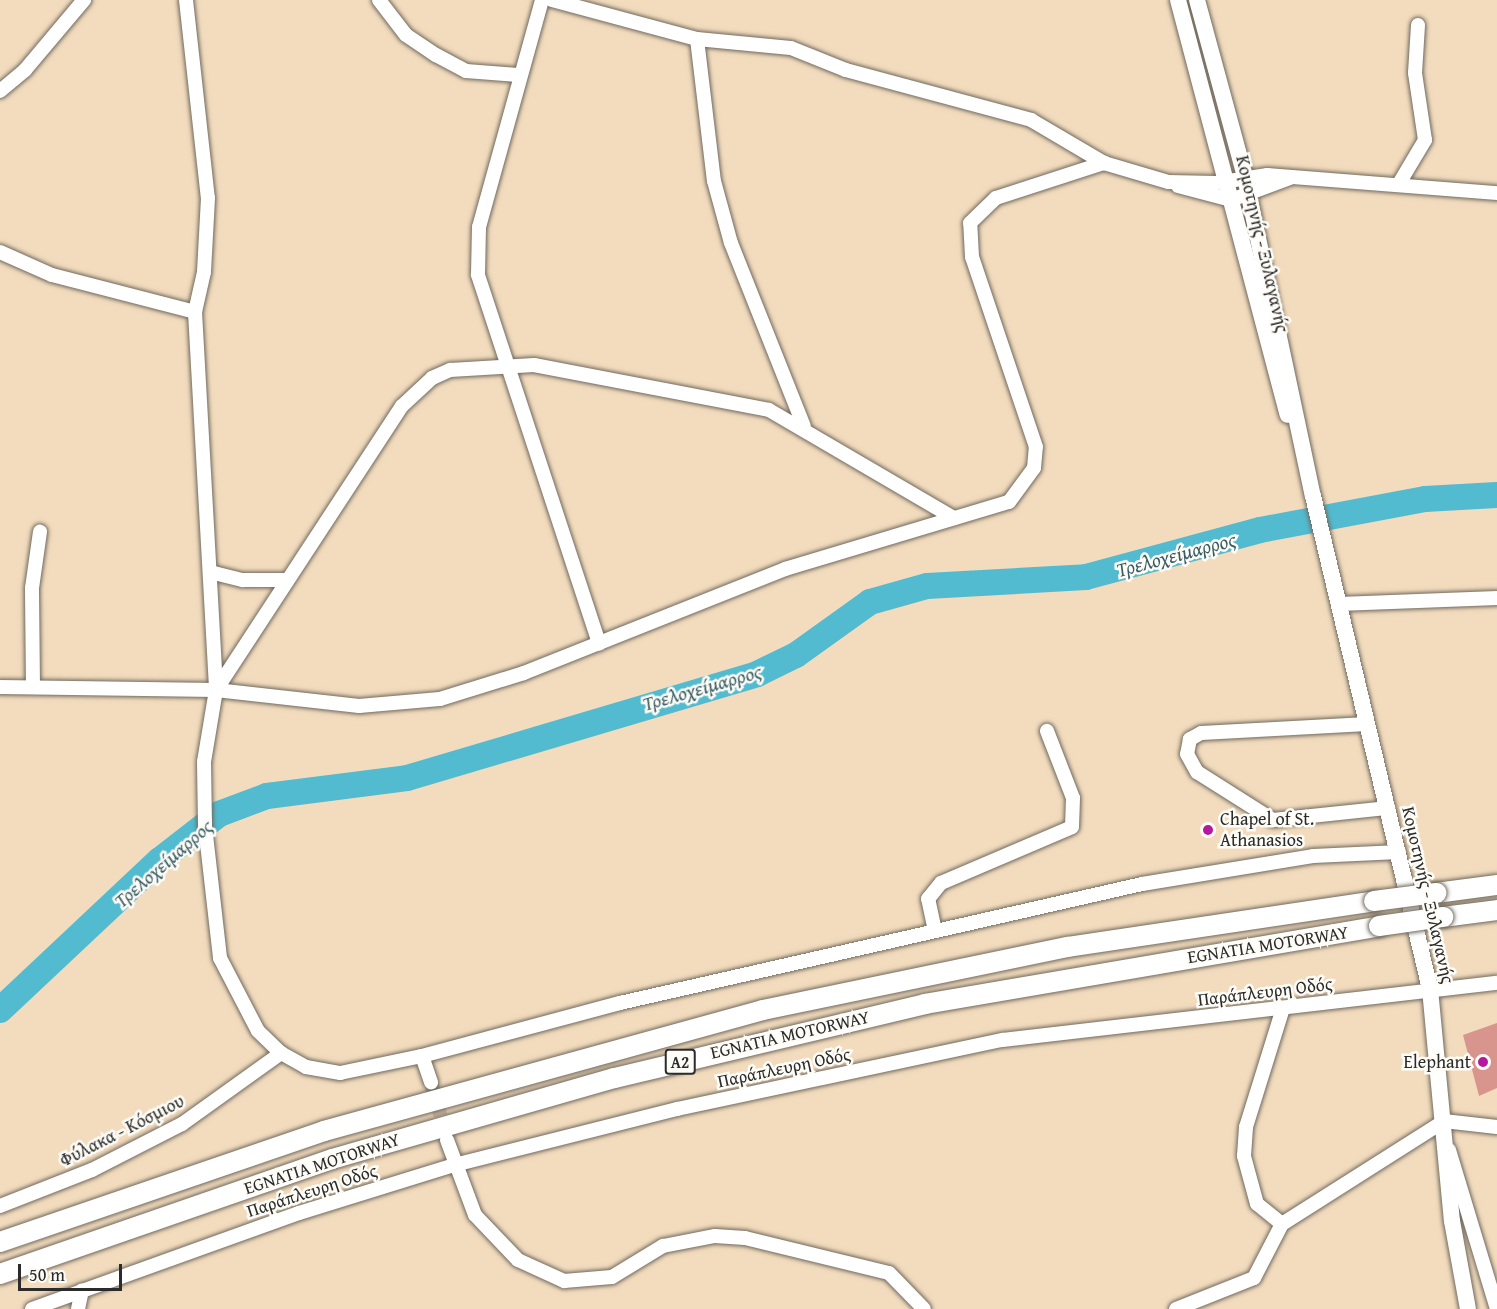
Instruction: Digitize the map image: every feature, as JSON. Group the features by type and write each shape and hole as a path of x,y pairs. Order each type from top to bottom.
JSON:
{"highway":[{"name":"EGNATIA MOTORWAY","path":"0,1242 370,1117 763,1010 1068,947 1497,885"},
{"name":"EGNATIA MOTORWAY","path":"0,1274 332,1159 615,1078 925,1004 1379,926 1497,910"}],"main road":[{"name":"Κομοτηνής - Ξυλαγανής","path":"1178,0 1227,181 1269,357 1313,496"},
{"name":"Κομοτηνής - Ξυλαγανής","path":"1197,0 1250,196 1313,496 1430,988 1444,1129 1468,1309"}],"street":[{"path":"0,92 25,70 84,0"},
{"path":"186,0 208,198 205,261 195,312 216,690 204,762 212,923 232,989 258,1031 281,1053 306,1067 340,1073 422,1056 620,1003 1239,866 1399,852"},
{"path":"379,0 406,35 436,55 466,71 518,75"},
{"path":"542,0 518,75 476,248 478,275 510,362 599,644"},
{"path":"552,0 697,39 782,45 846,70 1015,116 1050,129 1104,163 1168,182 1208,198 1231,200 1250,196 1296,177"},
{"path":"1400,182 1425,140 1415,73 1418,25"},
{"path":"697,39 705,124 728,233 804,426"},
{"path":"0,687 216,690 312,703 395,706 491,684 599,644 785,569 1009,502 1034,468 1036,447 972,256 970,223 996,198 1104,163"},
{"path":"1168,182 1227,181 1245,177 1296,177 1400,182 1497,193"},
{"path":"0,252 52,274 195,312"},
{"path":"216,690 284,580 413,393 450,370 510,362 726,398 804,426 954,518"},
{"path":"33,687 32,588 40,532"},
{"path":"210,572 243,580 284,580"},
{"path":"1340,604 1497,598"},
{"path":"1367,724 1201,733 1190,739 1187,754 1197,772 1273,820 1388,808"},
{"path":"935,932 928,899 942,884 1072,827 1073,798 1047,732"},
{"name":"Παράπλευρη Οδός","path":"32,1309 82,1290 454,1165 634,1119 1003,1040 1283,1008 1430,988 1497,983"},
{"path":"1282,1224 1257,1204 1244,1156 1246,1127 1283,1008"},
{"name":"Φύλακα - Κόσμιου","path":"0,1206 92,1170 182,1124 281,1053"},
{"path":"422,1056 431,1082"},
{"path":"1176,1309 1254,1278 1282,1224 1444,1129 1497,1126"},
{"path":"1444,1129 1497,1309"},
{"path":"447,1140 454,1165 475,1215 501,1245 564,1281 612,1277 663,1246 715,1236 745,1238 890,1273 924,1309"},
{"path":"78,1309 82,1290"}],"building":[{"name":"Elephant","path":"1497,1023 1497,1088 1479,1096 1463,1035"}],"waterway":[{"name":"Τρελοχείμαρρος","path":"0,1010 160,860 219,814 267,796 407,778 757,674 796,655 870,602 927,586 1086,577 1260,530 1425,499 1497,495"}],"tunnel":[{"path":"431,1082 446,1135"}],"place":[{"name":"Chapel of St. Athanasios","path":"1208,830"},
{"name":"Elephant","path":"1483,1062"}]}
